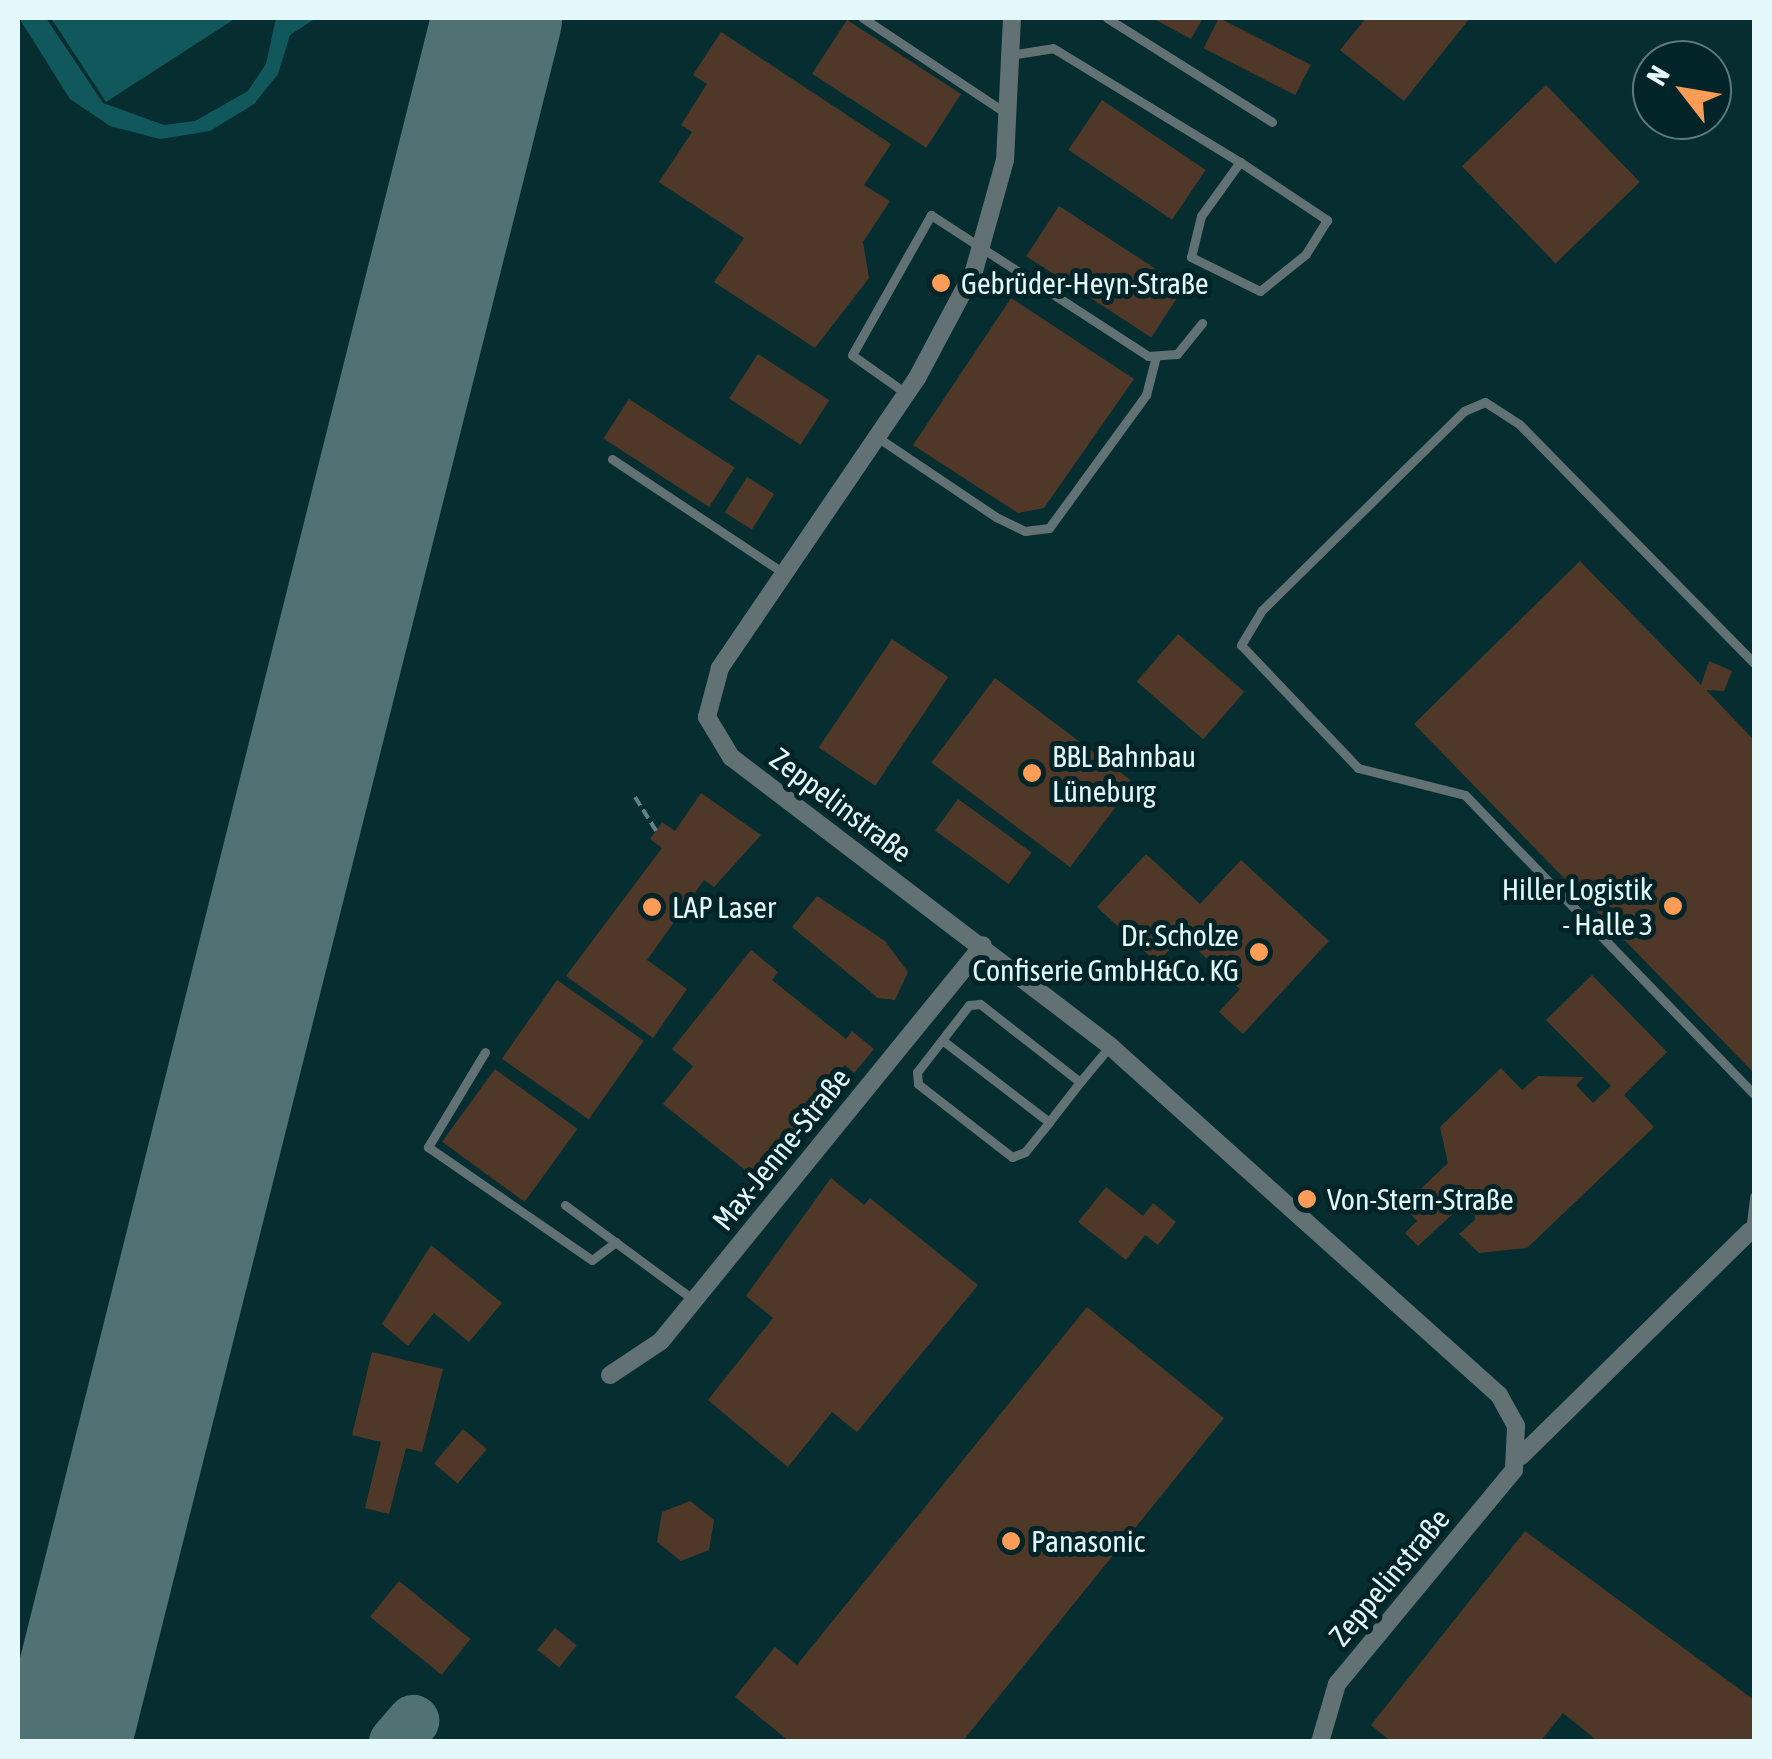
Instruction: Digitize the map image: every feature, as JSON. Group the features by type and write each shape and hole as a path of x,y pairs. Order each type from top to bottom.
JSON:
{"street":[{"name":"Zeppelinstraße","path":"1012,18 1016,54 1011,116 982,249 907,394 707,692 714,738 1110,1046 1500,1395 1521,1456"},
{"name":"Max-Jenne-Straße","path":"610,1375 661,1341 983,945"},
{"name":"Zeppelinstraße","path":"1320,1742 1337,1684 1521,1456 1750,1232"}],"lane":[{"path":"863,18 1011,116"},
{"path":"1106,18 1272,122"},
{"path":"1016,54 1054,48 1240,162 1326,220 1306,254 1260,291 1191,258 1200,216 1240,162"},
{"path":"907,394 852,355 930,215 1156,356 1176,354 1202,323"},
{"path":"877,437 996,517 1025,531 1049,528 1146,396 1156,356"},
{"path":"1754,663 1519,424 1484,402 1464,411 1262,610 1241,646 1358,768 1465,794 1754,1094"},
{"path":"612,459 785,574"},
{"path":"1080,1082 980,1004 969,1005 942,1040 918,1084 1012,1157 1049,1122 1110,1046"},
{"path":"942,1040 1049,1122"},
{"path":"486,1052 428,1147 592,1260 616,1242"},
{"path":"1750,1232 1754,1196"},
{"path":"566,1205 694,1300"}],"path":[{"path":"635,797 656,830"}],"shaded area":[{"path":"19,18 46,18 103,103 164,125 195,121 248,91 266,64 276,18 313,20 290,35 278,74 254,104 210,131 160,139 110,126 70,99"},
{"path":"51,18 236,18 106,102"}],"building":[{"path":"1152,18 1203,18 1191,39"},
{"path":"1219,18 1311,65 1295,95 1204,48"},
{"path":"1366,18 1470,18 1404,101 1340,50"},
{"path":"847,20 961,94 926,148 812,74"},
{"path":"721,32 891,144 864,185 890,201 863,242 869,278 815,348 714,282 744,238 659,182 692,132 681,125 707,84 693,75"},
{"path":"1546,85 1640,182 1556,263 1462,166"},
{"path":"1102,100 1206,170 1172,220 1068,150"},
{"path":"1059,206 1184,287 1151,337 1026,256"},
{"path":"1011,298 1134,379 1044,508 1018,513 913,445"},
{"path":"758,354 829,400 800,445 729,398"},
{"path":"629,399 735,468 709,507 603,438"},
{"path":"747,477 774,494 752,530 725,513"},
{"name":"Hiller Logistik - Halle 3","path":"1580,561 1701,685 1709,661 1732,671 1724,691 1706,690 1754,740 1754,1073 1414,724"},
{"path":"1178,634 1244,692 1203,739 1137,682"},
{"path":"892,639 948,677 875,786 819,748"},
{"name":"BBL Bahnbau Lüneburg","path":"995,678 1134,783 1070,867 931,763"},
{"name":"LAP Laser","path":"701,793 761,835 714,887 704,880 647,960 687,989 653,1038 566,976 662,848 650,839 662,822 675,831"},
{"path":"958,799 1032,852 1009,884 935,831"},
{"name":"Dr. Scholze Confiserie GmbH&Co. KG","path":"1146,854 1200,904 1241,860 1329,941 1243,1034 1219,1012 1240,989 1182,936 1157,963 1097,907"},
{"path":"817,896 885,941 908,972 895,1000 878,998 792,927"},
{"path":"751,950 778,972 772,980 846,1039 852,1031 874,1049 854,1073 845,1065 755,1178 663,1104 693,1066 672,1049"},
{"path":"1592,975 1667,1052 1624,1095 1654,1127 1527,1248 1479,1253 1459,1234 1475,1220 1473,1195 1418,1246 1405,1233 1417,1221 1403,1206 1448,1163 1440,1127 1501,1068 1522,1090 1538,1076 1584,1077 1576,1085 1593,1103 1611,1086 1546,1020"},
{"path":"557,980 644,1041 589,1119 502,1059"},
{"path":"495,1069 578,1129 525,1202 442,1142"},
{"path":"831,1178 864,1205 870,1198 978,1285 857,1432 832,1412 788,1467 708,1400 773,1318 746,1296"},
{"path":"1106,1187 1143,1216 1153,1203 1176,1222 1158,1245 1145,1235 1126,1260 1078,1222"},
{"path":"431,1245 502,1303 469,1342 434,1313 408,1346 382,1324"},
{"name":"Panasonic","path":"1087,1307 1224,1418 962,1742 790,1742 735,1697 775,1647 797,1665"},
{"path":"372,1352 443,1369 422,1452 406,1448 389,1514 365,1508 381,1442 352,1435"},
{"path":"463,1429 487,1449 458,1483 434,1463"},
{"path":"690,1501 714,1520 709,1550 681,1561 657,1542 662,1512"},
{"path":"1525,1531 1754,1700 1754,1742 1599,1742 1563,1713 1540,1742 1392,1742 1371,1725"},
{"path":"399,1581 470,1639 442,1675 370,1617"},
{"path":"555,1628 577,1646 559,1667 537,1650"}],"taxiway":[{"path":"395,1742 413,1721"}],"runway":[{"path":"66,1742 497,18"}],"place":[{"name":"Gebrüder-Heyn-Straße","path":"941,283"},
{"name":"BBL Bahnbau Lüneburg","path":"1032,773"},
{"name":"Hiller Logistik - Halle 3","path":"1673,906"},
{"name":"LAP Laser","path":"652,907"},
{"name":"Dr. Scholze Confiserie GmbH&Co. KG","path":"1259,952"},
{"name":"Von-Stern-Straße","path":"1307,1199"},
{"name":"Panasonic","path":"1011,1541"}]}
